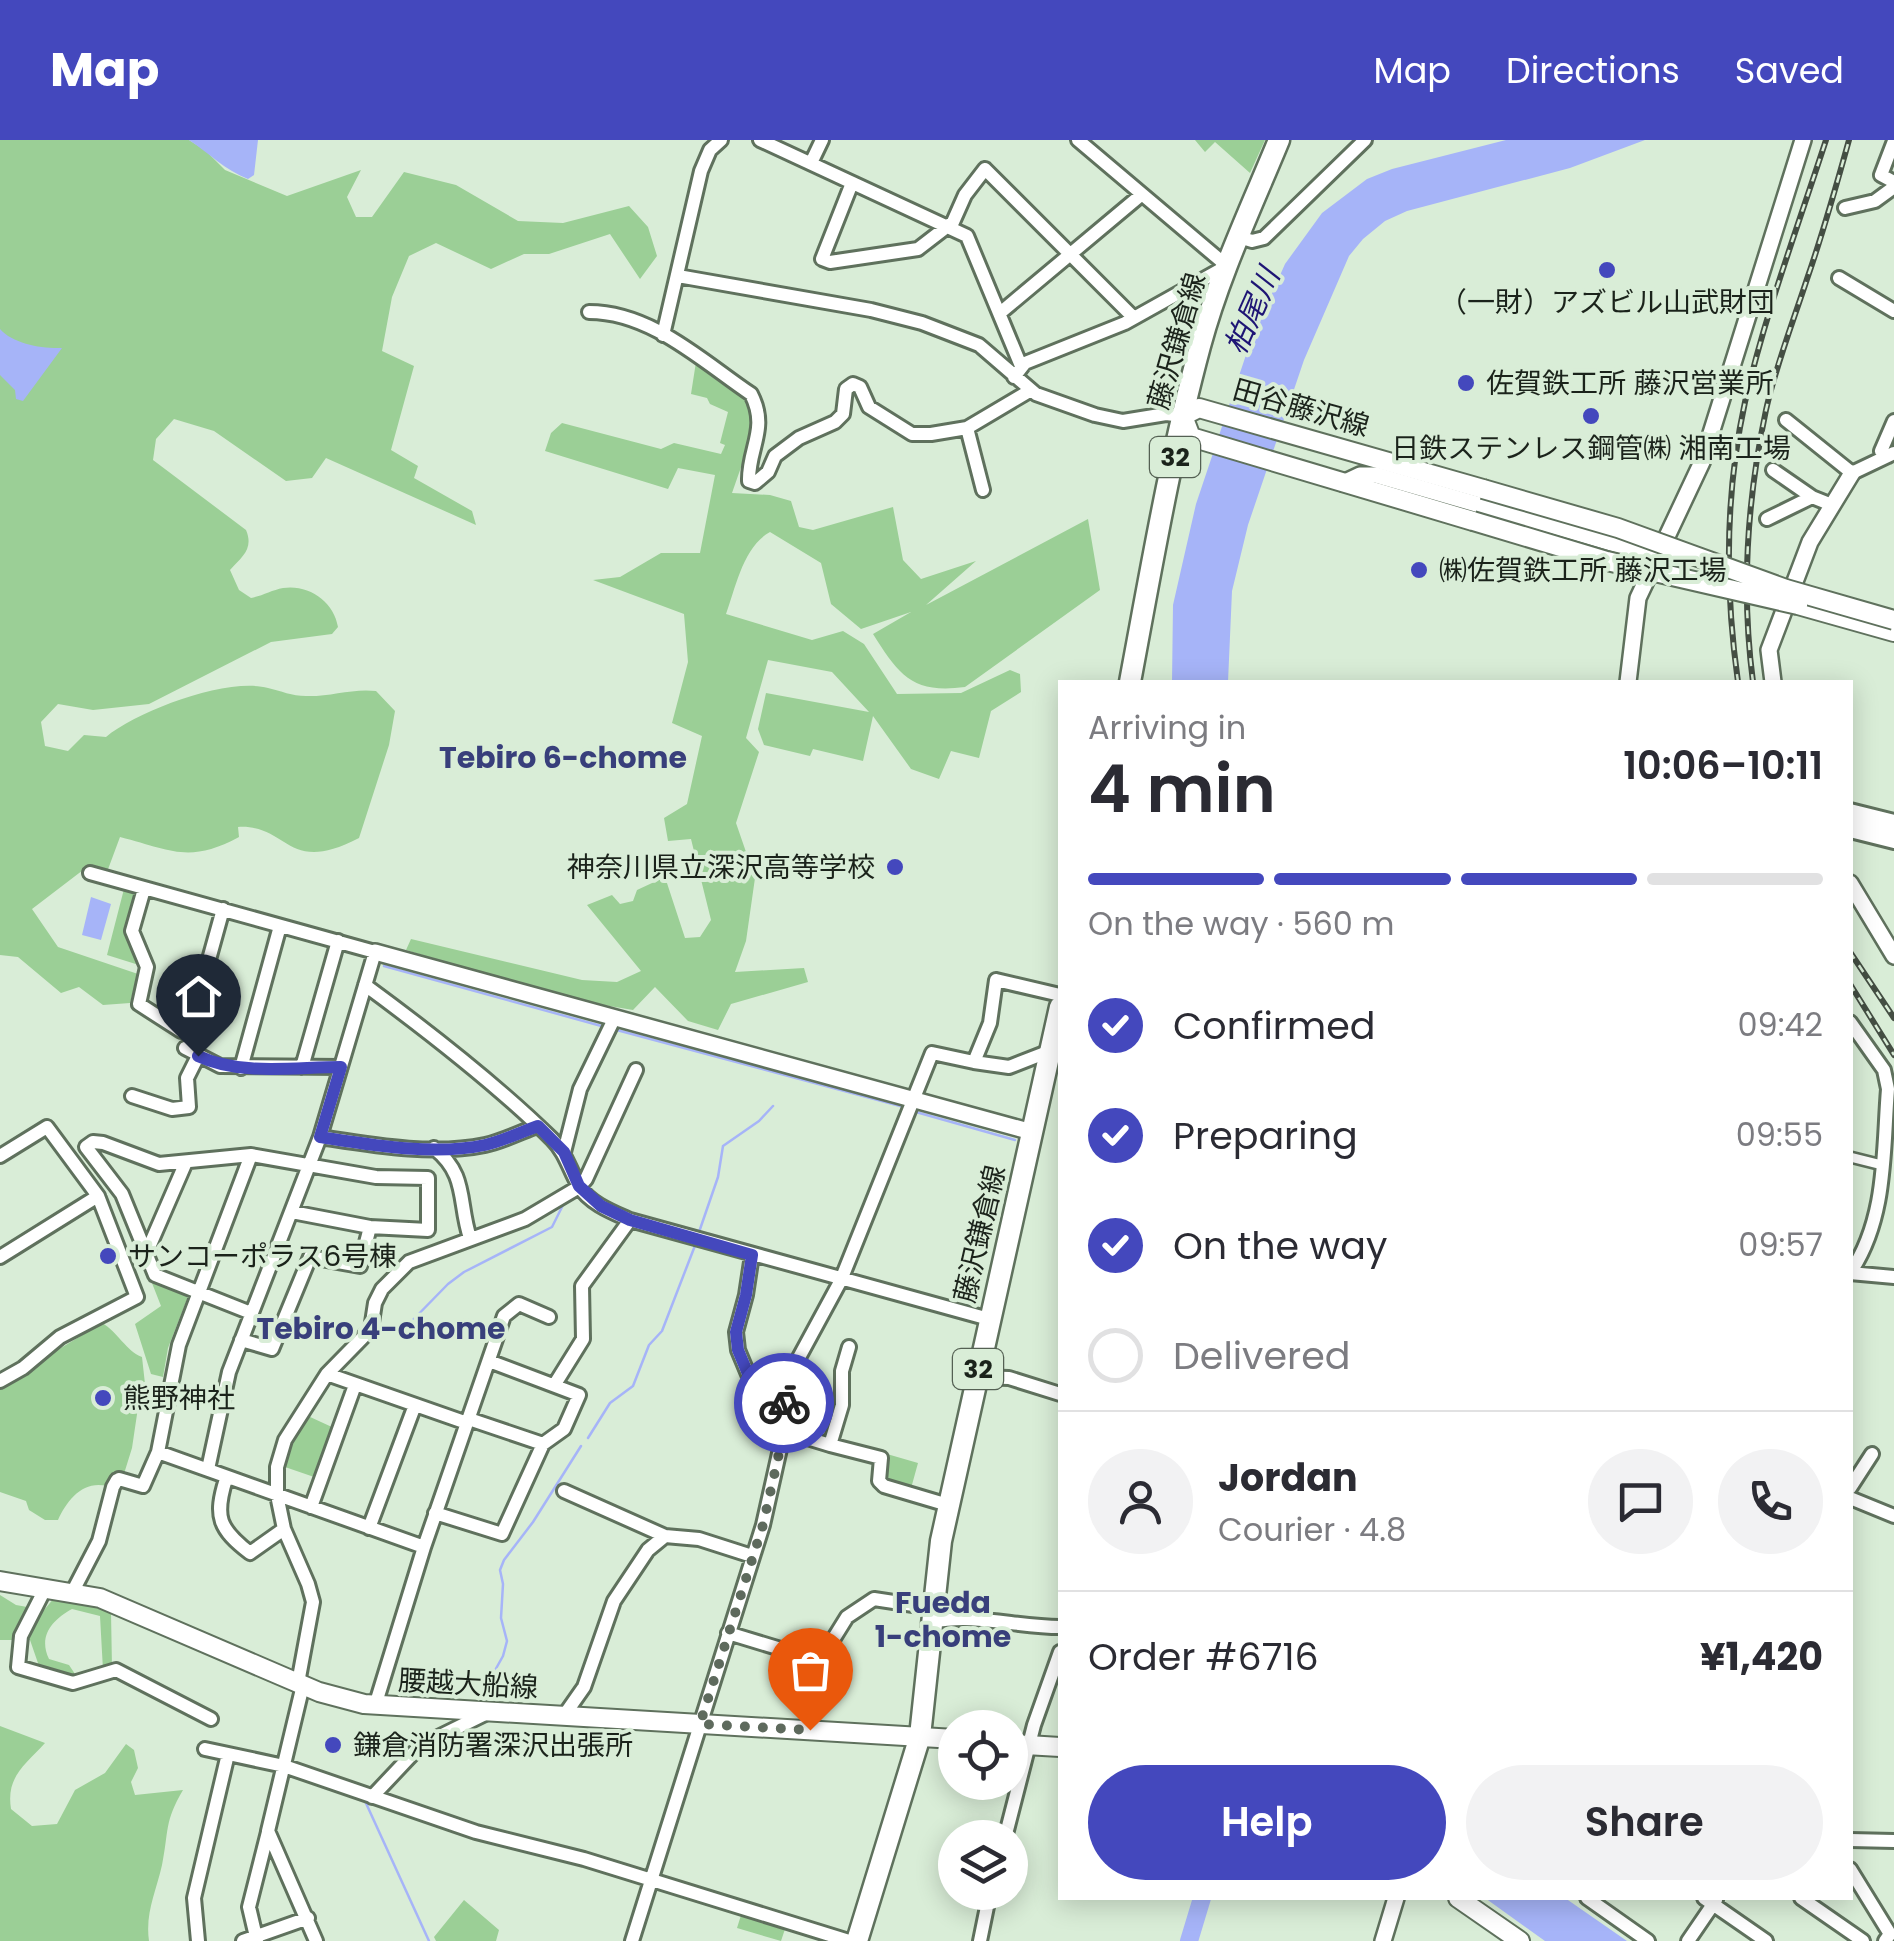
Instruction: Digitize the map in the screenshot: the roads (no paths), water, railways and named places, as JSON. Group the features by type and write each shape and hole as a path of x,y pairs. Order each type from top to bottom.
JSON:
{"main road":[{"name":"藤沢鎌倉線","path":"1130,680 1201,343 1227,266 1279,140"},
{"name":"田谷藤沢線","path":"1894,620 1786,589 1618,528 1333,445 1199,408 1183,416 1191,437 1277,460 1342,483 1607,561 1785,601 1894,632"},
{"path":"1317,475 1333,445"},
{"name":"藤沢鎌倉線","path":"853,1941 920,1736 948,1505 1032,1132 1052,1066 1058,1022"},
{"name":"腰越大船線","path":"0,1581 116,1604 301,1684 375,1706 938,1738"},
{"path":"1030,1745 1058,1747"},
{"path":"1461,1900 1520,1941"}],"street":[{"path":"663,335 701,171 710,150 721,140"},
{"path":"760,140 950,225 966,236 1000,313 1017,372"},
{"path":"811,163 822,140"},
{"path":"1017,372 1133,318 1227,266 1078,140"},
{"path":"1239,238 1264,238 1365,140"},
{"path":"1628,680 1634,617 1656,556 1702,462 1803,140"},
{"path":"1845,208 1875,201 1894,184 1881,175 1894,141"},
{"path":"852,183 822,259 830,262 918,250 950,225 965,195 985,169 1133,318"},
{"path":"1000,313 1141,195"},
{"path":"678,276 903,316 978,344 1017,372 1031,390 1096,414 1123,421 1183,416"},
{"path":"1839,278 1894,311"},
{"path":"590,312 645,322 752,394 759,409 759,428 748,474 749,481 756,483 768,472 775,456 842,414 846,389 853,384 860,387 869,407 912,434 966,428 1031,390"},
{"path":"1786,420 1852,473"},
{"path":"1891,455 1881,451 1894,421"},
{"path":"966,428 983,490"},
{"path":"1333,445 1376,475"},
{"path":"1774,680 1770,650 1810,542 1852,473 1891,455"},
{"path":"1773,470 1832,505"},
{"path":"1342,483 1360,475 1376,475 1656,556"},
{"path":"1767,518 1812,496"},
{"path":"1853,811 1894,821"},
{"path":"1853,822 1894,832"},
{"path":"1853,832 1894,842"},
{"path":"90,873 1032,1132"},
{"path":"1853,888 1891,945"},
{"path":"144,889 132,931 147,967 139,1004 181,1032 190,1028 222,910"},
{"path":"240,1068 280,926"},
{"path":"302,1067 338,942"},
{"path":"208,1469 229,1372 320,1137 375,952"},
{"path":"974,1062 990,1023 996,980 1058,995"},
{"path":"365,985 538,1126 564,1152 579,1186 590,1199 630,1220 989,1319"},
{"path":"564,1152 580,1089 614,1018"},
{"path":"1853,1027 1887,1078 1889,1148 1882,1165 1879,1204 1857,1250"},
{"path":"184,1048 220,1066 341,1067"},
{"path":"632,1941 763,1525 784,1431 784,1394 840,1280 932,1053 1008,1067 1052,1066"},
{"path":"132,1096 172,1109 189,1107 187,1078 198,1056"},
{"path":"308,1918 252,1940 249,1907 284,1766 313,1602 284,1529 277,1495 277,1467 285,1440 326,1374 372,1329 382,1289 410,1262 525,1218 586,1179 636,1070"},
{"path":"320,1137 377,1146 434,1148 485,1145 538,1126"},
{"path":"0,1156 47,1128 98,1196 137,1297 60,1337 0,1382"},
{"path":"251,1313 154,1275 122,1194 86,1147 93,1142 102,1143 158,1164 251,1155 376,1177 428,1178 428,1230 370,1227 292,1212"},
{"path":"434,1148 452,1165 459,1180 462,1215 470,1238"},
{"path":"72,1593 99,1541 112,1487 118,1480 143,1486 158,1452 179,1345 251,1155"},
{"path":"1853,1158 1882,1165"},
{"path":"146,1254 186,1162"},
{"path":"0,1257 98,1196"},
{"path":"555,1384 583,1339 582,1286 630,1220"},
{"path":"241,1340 272,1350 310,1257 360,1266 370,1227"},
{"path":"752,1255 736,1340 748,1374 784,1394"},
{"path":"1853,1273 1894,1276"},
{"path":"375,1706 435,1513 504,1316 519,1304 549,1316"},
{"path":"830,1445 842,1405 842,1372 849,1347"},
{"path":"435,1513 502,1534 543,1444 564,1429 578,1395 489,1361"},
{"path":"326,1374 543,1444"},
{"path":"976,1377 1009,1378 1058,1393"},
{"path":"311,1507 355,1384"},
{"path":"369,1528 415,1405"},
{"path":"784,1431 881,1458 879,1481 884,1486 948,1505"},
{"path":"158,1452 424,1547"},
{"path":"1853,1483 1872,1454"},
{"path":"226,1479 218,1503 228,1536 250,1553 284,1529"},
{"path":"564,1491 666,1536 699,1539 752,1556"},
{"path":"1853,1499 1894,1516"},
{"path":"563,1717 584,1687 614,1600 648,1550 666,1536"},
{"path":"45,1588 21,1636 18,1667 73,1683 116,1670 126,1672 211,1719"},
{"path":"728,1633 808,1657 822,1653 847,1617 874,1598 932,1615 1058,1627"},
{"path":"1010,1820 1058,1658"},
{"path":"372,1797 420,1746 490,1712"},
{"path":"205,1749 284,1766 476,1832 651,1879 853,1941"},
{"path":"198,1941 194,1898 228,1754"},
{"path":"268,1831 316,1941"},
{"path":"1853,1840 1894,1841"},
{"path":"1853,1874 1890,1934 1885,1941"},
{"path":"1383,1941 1395,1900"},
{"path":"1590,1900 1648,1941"},
{"path":"1688,1941 1712,1900 1766,1941"},
{"path":"1804,1900 1863,1941"},
{"path":"980,1941 986,1910"}],"water":[{"path":"189,140 258,140 254,175 248,179 240,175"},
{"path":"1506,140 1645,140 1570,168 1407,211 1385,221 1363,239 1349,256 1304,360 1248,525 1232,591 1228,680 1172,680 1173,605 1196,504 1250,343 1285,264 1322,213 1367,179"},
{"path":"0,329 29,344 62,348 23,401 16,399 15,390 0,375"},
{"path":"91,897 111,904 101,940 82,935"},
{"path":"1488,1900 1568,1900 1627,1941 1545,1941"}],"waterway":[{"path":"384,966 605,1027"},
{"path":"613,1029 904,1107"},
{"path":"698,1235 718,1177 723,1146 773,1106"},
{"path":"916,1112 1015,1140"},
{"path":"374,1335 406,1327 464,1272 552,1227 565,1201"},
{"path":"588,1438 610,1403 633,1386 649,1345 662,1331 696,1243"},
{"path":"479,1699 507,1641 501,1618 500,1570 504,1560 581,1446"},
{"path":"365,1801 429,1941"},
{"path":"1189,1941 1201,1900"}],"railway":[{"path":"1738,680 1729,542 1738,437 1762,336 1826,140"},
{"path":"1753,680 1747,580 1759,444 1775,377 1849,140"},
{"path":"1853,956 1894,1018"},
{"path":"1853,989 1894,1055"}],"place":[{"name":"（一財）アズビル山武財団","path":"1607,270"},
{"name":"佐賀鉄工所 藤沢営業所","path":"1466,383"},
{"name":"日鉄ステンレス鋼管㈱ 湘南工場","path":"1591,416"},
{"name":"㈱佐賀鉄工所 藤沢工場","path":"1419,570"},
{"name":"神奈川県立深沢高等学校","path":"895,867"},
{"name":"サンコーポラス6号棟","path":"108,1256"},
{"name":"熊野神社","path":"103,1398"},
{"name":"鎌倉消防署深沢出張所","path":"333,1745"}],"district":[{"name":"Tebiro 6-chome","path":"563,757"},
{"name":"Tebiro 4-chome","path":"381,1328"},
{"name":"Fueda 1-chome","path":"943,1619"}],"water label":[{"name":"柏尾川","path":"1252,311"}]}
